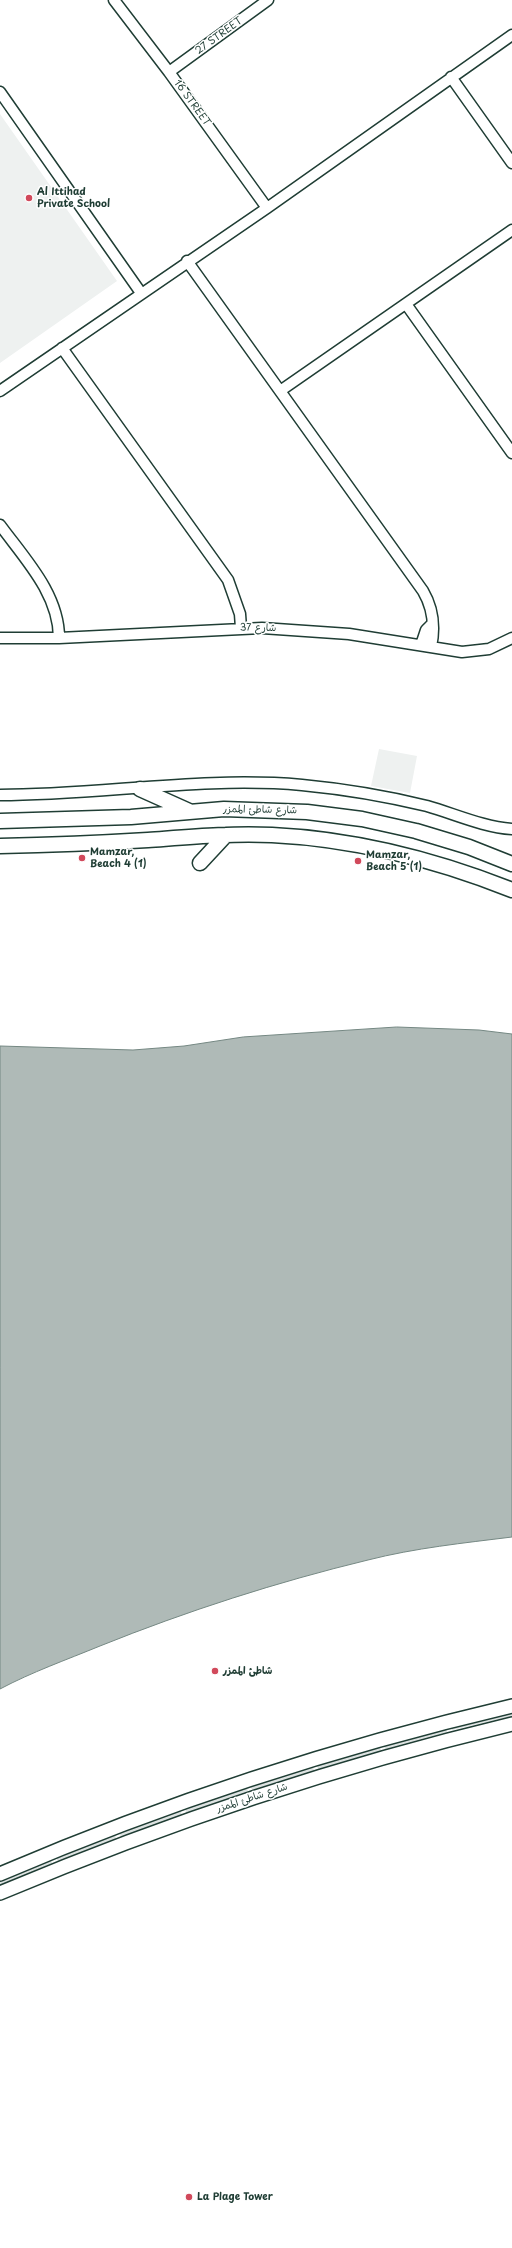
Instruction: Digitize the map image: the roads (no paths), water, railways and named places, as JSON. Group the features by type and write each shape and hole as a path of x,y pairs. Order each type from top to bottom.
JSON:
{"main road":[{"path":"140,789 190,811"},
{"name":"شارع شاطئ الممزر","path":"0,821 131,817 190,811 260,809 341,816 416,831 512,864"},
{"path":"0,846 226,835 305,838 384,849 436,862 512,890"},
{"path":"200,864 226,835"},
{"path":"494,857 512,860"}],"street":[{"name":"16 STREET","path":"114,0 169,72 267,208"},
{"name":"27 STREET","path":"169,72 268,0"},
{"path":"0,392 187,261 267,208 512,35"},
{"path":"451,77 512,163"},
{"path":"0,92 141,294"},
{"path":"280,391 512,230"},
{"path":"187,261 423,591 430,605 434,631 426,646"},
{"path":"406,304 512,453"},
{"path":"62,348 228,580 234,592 237,609 240,614 236,628"},
{"path":"0,525 44,586 52,602 55,619 58,624 55,638"},
{"name":"شارع 37","path":"0,638 55,638 236,628 318,631 462,652 475,652 495,647 512,638"},
{"path":"0,795 240,783 329,788 403,800 512,829"},
{"name":"شارع شاطئ الممزر","path":"0,1874 102,1832 254,1778 419,1728 512,1706"},
{"name":"شارع شاطئ الممزر","path":"0,1893 121,1844 260,1795 424,1746 512,1724"}],"place":[{"name":"Al Ittihad Private School","path":"29,198"},
{"name":"Mamzar, Beach 4 (1)","path":"82,858"},
{"name":"Mamzar, Beach 5 (1)","path":"358,861"},
{"name":"شاطئ الممزر","path":"215,1671"},
{"name":"La Plage Tower","path":"189,2197"}]}
